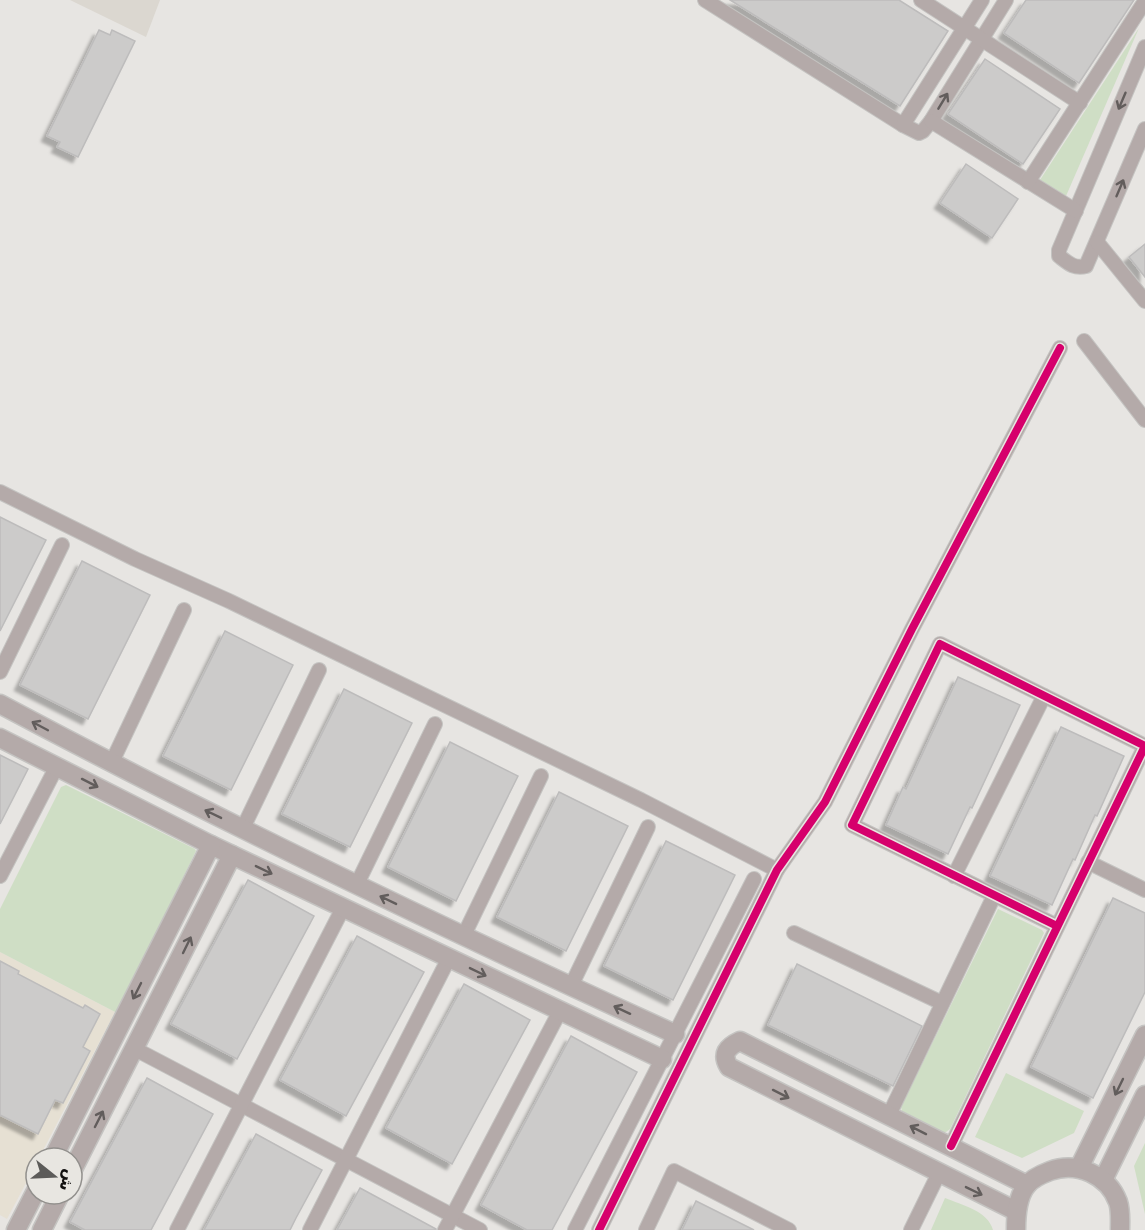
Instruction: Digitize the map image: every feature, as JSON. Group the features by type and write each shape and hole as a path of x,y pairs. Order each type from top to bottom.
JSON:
{"street":[{"path":"706,0 919,133 925,130 931,121 1006,0"},
{"path":"921,0 1080,103"},
{"path":"903,125 982,0"},
{"path":"1028,182 1145,1"},
{"path":"1145,47 1059,250 1059,256 1073,266 1086,266 1145,129"},
{"path":"931,121 1076,210"},
{"path":"1097,242 1145,301"},
{"path":"1084,341 1145,420"},
{"path":"599,1230 777,870 825,802 912,629 1060,348"},
{"path":"0,492 135,559 229,601 632,795 777,870"},
{"path":"0,672 62,545"},
{"path":"111,764 184,610"},
{"path":"951,1146 1145,746 940,644 852,825 1057,926"},
{"path":"243,828 319,670"},
{"path":"954,876 1044,696"},
{"path":"0,705 111,764 357,884 675,1034"},
{"path":"357,884 435,724"},
{"path":"0,738 211,845 662,1059"},
{"path":"0,876 57,766"},
{"path":"464,936 541,776"},
{"path":"571,986 648,827"},
{"path":"59,1146 211,845"},
{"path":"84,1148 232,855"},
{"path":"1088,862 1145,890"},
{"path":"575,1230 754,879"},
{"path":"889,1115 994,896"},
{"path":"177,1230 344,908"},
{"path":"399,934 411,910"},
{"path":"794,933 942,1004"},
{"path":"310,1230 449,958"},
{"path":"446,1230 560,1011"},
{"path":"1079,1168 1145,1035"},
{"path":"1016,1211 729,1068 725,1055 730,1046 740,1041 1027,1185"},
{"path":"135,1049 480,1230"},
{"path":"1103,1180 1145,1095"},
{"path":"1016,1230 1016,1211 1027,1185 1056,1168 1079,1168 1103,1180 1112,1191 1121,1216 1120,1230"},
{"path":"646,1230 674,1171 782,1228"},
{"path":"911,1230 939,1173"},
{"path":"28,1206 20,1222 43,1227 54,1206"}],"shaded area":[{"path":"70,0 160,0 146,37"},
{"path":"0,952 115,1012 45,1146 24,1146 24,1187 7,1219 0,1215"}],"green space":[{"path":"1139,28 1066,196 1040,180"},
{"path":"66,785 196,851 117,1013 0,952 0,909 61,787"},
{"path":"998,909 1044,933 950,1129 943,1132 902,1111 901,1107"},
{"path":"1006,1073 1084,1111 1074,1133 1022,1158 975,1137"},
{"path":"1145,1143 1145,1214 1134,1166"},
{"path":"945,1198 980,1213 990,1223 993,1230 931,1230"}],"building":[{"path":"730,0 899,0 948,31 900,106"},
{"path":"1026,0 1134,0 1079,83 1004,33"},
{"path":"99,30 110,35 112,30 135,41 78,157 57,147 60,142 47,136"},
{"path":"985,59 1060,109 1023,164 948,114"},
{"path":"966,164 1018,199 992,238 940,203"},
{"path":"1145,244 1145,277 1129,257"},
{"path":"0,517 46,540 0,631"},
{"path":"82,561 150,595 88,719 20,685"},
{"path":"225,631 293,665 231,790 163,756"},
{"path":"958,677 1020,705 948,854 886,825 903,787 906,789"},
{"path":"344,689 412,723 350,847 282,814"},
{"path":"1061,727 1124,756 1052,905 990,876"},
{"path":"450,742 518,776 456,901 388,867"},
{"path":"0,755 28,769 0,824"},
{"path":"559,792 628,826 566,951 497,917"},
{"path":"666,841 735,875 673,1000 604,966"},
{"path":"248,880 314,916 237,1059 171,1024"},
{"path":"1113,898 1145,913 1145,992 1093,1098 1031,1067"},
{"path":"357,936 424,972 346,1116 280,1080"},
{"path":"0,961 19,971 18,974 83,1008 85,1005 100,1014 83,1047 90,1051 63,1103 55,1100 38,1134 0,1115"},
{"path":"797,964 922,1026 893,1086 768,1025"},
{"path":"464,984 530,1020 452,1164 386,1128"},
{"path":"571,1036 637,1072 552,1230 527,1230 481,1205"},
{"path":"147,1078 213,1114 151,1230 85,1230 70,1222 79,1206 84,1206 84,1196"},
{"path":"256,1134 322,1170 290,1230 204,1230"},
{"path":"360,1188 436,1229 436,1230 337,1230"},
{"path":"696,1201 754,1230 682,1230"}],"cycle path":[{"path":"599,1230 777,870 825,802 912,629 1060,348"},
{"path":"951,1146 1145,746 940,644 852,825 1057,926"}]}
